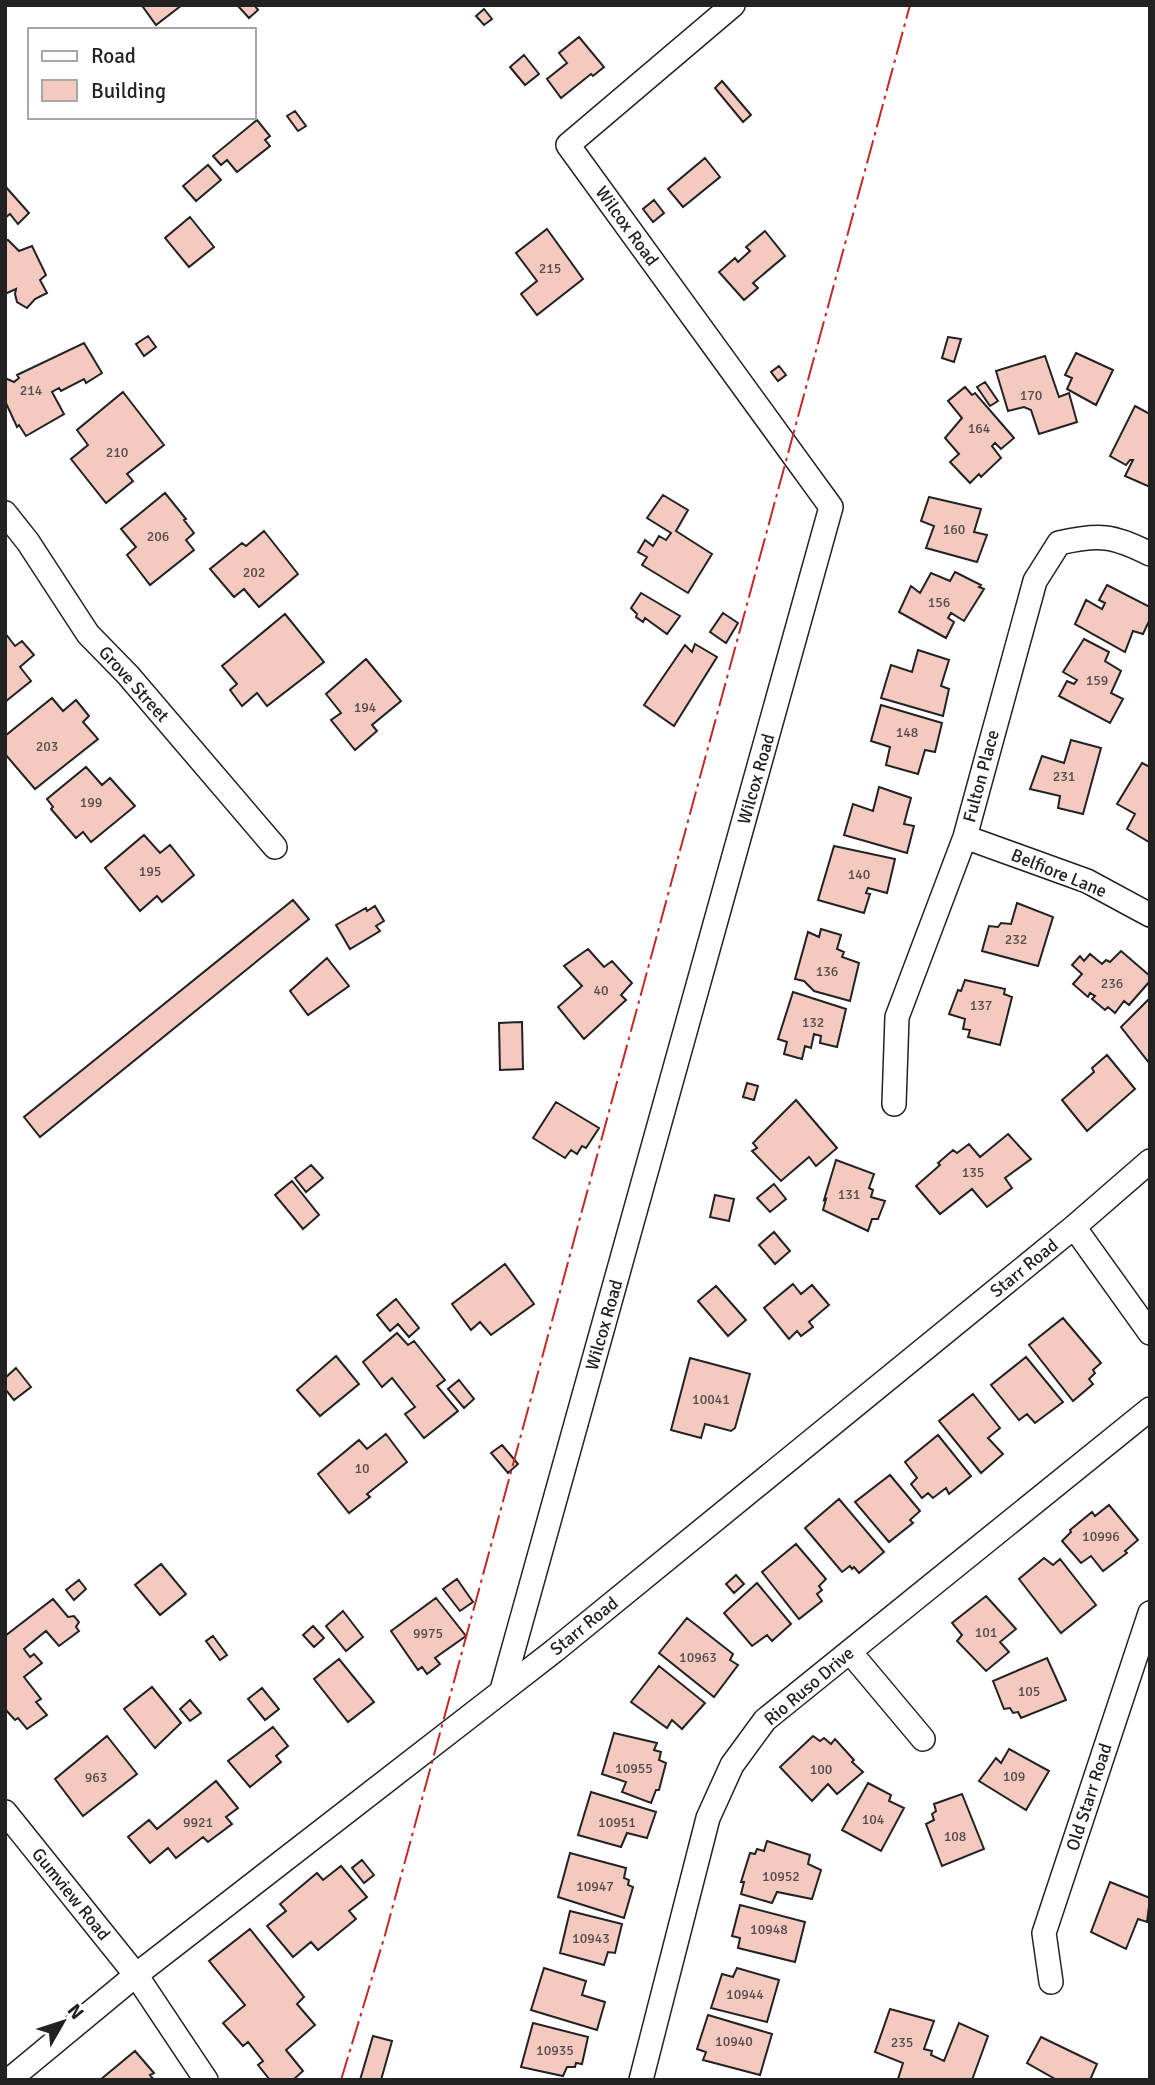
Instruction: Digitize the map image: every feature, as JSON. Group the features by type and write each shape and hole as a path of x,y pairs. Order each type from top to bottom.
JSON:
{"street":[{"name":"Wilcox Road","path":"502,1690 831,507 568,145 733,5"},
{"name":"Grove Street","path":"5,513 28,542 88,634 128,675 275,847"},
{"name":"Fulton Place","path":"894,1104 897,1017 965,837 1035,581 1059,543 1090,536 1122,540 1150,554"},
{"name":"Belfiore Lane","path":"965,837 1087,881 1150,915"},
{"name":"Starr Road","path":"9,2080 136,1975 554,1651 1074,1227 1150,1161"},
{"path":"1074,1227 1150,1334"},
{"name":"Rio Ruso Drive","path":"641,2080 708,1818 732,1765 765,1720 1150,1409"},
{"name":"Old Starr Road","path":"1051,1982 1044,1933 1150,1613"},
{"path":"849,1652 923,1739"},
{"name":"Gumview Road","path":"5,1812 136,1975 206,2080"}],"building":[{"path":"182,5 156,25 143,7"},
{"path":"254,5 258,10 249,18 239,7"},
{"path":"484,9 492,19 484,25 476,16"},
{"path":"579,37 604,67 561,98 547,79 567,63 559,53"},
{"path":"524,55 539,74 525,85 510,67"},
{"path":"722,81 751,115 743,122 715,88"},
{"path":"295,111 306,126 298,131 287,116"},
{"path":"257,120 270,136 265,140 270,146 237,172 227,160 221,165 213,156"},
{"path":"705,158 720,177 683,207 668,189"},
{"path":"208,165 221,180 196,201 183,186"},
{"path":"5,186 29,213 18,224 10,214 5,218"},
{"path":"654,200 664,213 653,222 643,209"},
{"path":"190,217 214,247 189,267 165,238"},
{"path":"547,229 583,279 537,315 521,294 537,281 516,253"},
{"path":"765,231 785,256 753,283 758,288 744,300 719,272 735,258 738,262 750,251 746,247"},
{"path":"8,240 19,251 32,246 46,275 40,280 47,293 35,299 27,308 17,302 16,289 5,294 5,241"},
{"path":"148,336 156,347 144,356 136,344"},
{"path":"948,337 961,339 954,362 942,358"},
{"path":"84,343 102,373 86,383 84,379 61,391 59,388 52,392 64,414 26,436 19,425 17,427 5,401 5,378 14,382 19,378 17,375"},
{"path":"1076,353 1113,370 1096,405 1067,389 1072,378 1065,375"},
{"path":"1045,356 1059,397 1069,393 1077,422 1039,434 1031,410 1024,407 1008,411 996,371"},
{"path":"779,366 786,375 778,381 771,372"},
{"path":"985,382 998,401 990,406 977,387"},
{"path":"965,387 972,395 975,393 1014,438 1001,449 995,443 992,446 1001,458 981,477 979,474 970,483 950,462 959,454 945,438 962,418 948,401"},
{"path":"123,392 164,445 127,474 133,481 106,503 71,459 88,445 77,430"},
{"path":"1135,406 1150,414 1150,487 1125,476 1133,460 1126,465 1110,456"},
{"path":"165,493 194,533 186,540 194,550 150,585 127,555 136,547 121,529"},
{"path":"663,495 688,510 676,531 712,554 688,593 642,565 647,557 638,552 645,540 653,546 659,536 666,540 671,533 647,518"},
{"path":"929,497 981,509 974,532 987,535 977,562 926,548 934,526 921,521"},
{"path":"264,531 298,574 259,607 244,589 234,597 210,569 242,543 246,546"},
{"path":"955,572 984,589 964,621 951,613 948,618 954,622 946,638 899,612 911,586 920,593 931,573 950,581"},
{"path":"1107,585 1150,607 1150,619 1143,634 1133,631 1125,652 1075,624 1086,600 1102,609 1105,603 1099,600"},
{"path":"641,593 680,616 667,634 645,618 643,622 636,617 637,614 631,608"},
{"path":"723,613 738,623 726,643 710,632"},
{"path":"285,614 324,662 267,706 257,693 242,706 230,690 237,684 222,666"},
{"path":"5,633 15,646 22,641 34,655 20,667 31,681 5,702"},
{"path":"1084,639 1109,652 1105,661 1121,671 1111,693 1123,699 1110,723 1059,696 1067,681 1074,684 1077,680 1063,672"},
{"path":"695,644 717,657 674,726 644,705 685,645 692,652"},
{"path":"918,650 949,660 941,686 949,689 943,716 881,698 891,665 912,672"},
{"path":"366,659 401,701 372,725 377,731 355,750 331,720 341,713 326,694"},
{"path":"52,698 63,711 76,700 89,716 83,722 98,739 35,789 5,754 5,736"},
{"path":"881,705 942,723 935,752 925,750 918,774 886,765 890,747 871,741"},
{"path":"1071,740 1101,748 1083,814 1058,808 1060,796 1030,789 1042,756 1064,763"},
{"path":"1142,763 1150,767 1149,842 1127,829 1135,814 1117,804"},
{"path":"86,767 102,785 110,778 135,806 91,842 83,832 76,838 51,809 53,807 47,799"},
{"path":"879,787 911,798 904,824 914,826 907,853 844,835 853,804 873,811"},
{"path":"144,835 160,853 170,845 194,875 162,902 157,896 140,911 105,868"},
{"path":"834,846 895,859 887,893 868,888 866,893 870,894 864,913 818,900"},
{"path":"293,900 309,919 40,1137 24,1117"},
{"path":"1017,903 1053,917 1038,966 982,951 989,926 1011,924"},
{"path":"375,906 384,921 376,926 380,931 350,949 336,925 366,908 367,911"},
{"path":"821,929 841,935 837,949 844,952 842,957 859,963 850,1001 814,991 804,981 795,979 808,932 819,937"},
{"path":"588,949 604,967 612,961 632,983 621,995 626,1000 584,1039 558,1007 582,986 564,966"},
{"path":"1121,951 1150,976 1150,981 1129,1005 1124,1001 1115,1013 1108,1007 1105,1010 1092,999 1095,996 1090,993 1088,997 1073,984 1082,974 1072,965 1080,956 1084,961 1090,954 1102,964 1106,960 1110,962"},
{"path":"327,958 349,986 308,1015 290,991"},
{"path":"965,980 1005,989 1004,994 1012,997 1000,1045 968,1037 970,1030 963,1029 965,1019 949,1014"},
{"path":"793,992 846,1009 837,1047 820,1043 821,1036 814,1034 811,1048 805,1046 802,1059 784,1054 787,1042 778,1039"},
{"path":"1150,998 1150,1064 1121,1027"},
{"path":"522,1022 523,1069 500,1070 499,1023"},
{"path":"1107,1055 1135,1089 1087,1131 1062,1100 1094,1072 1092,1068"},
{"path":"747,1083 758,1086 754,1100 743,1097"},
{"path":"796,1100 837,1148 816,1166 809,1157 781,1181 752,1151 757,1148 753,1143"},
{"path":"556,1102 599,1128 586,1148 582,1146 577,1154 571,1150 565,1158 533,1138"},
{"path":"1008,1134 1031,1159 1005,1178 1012,1188 987,1207 972,1189 940,1214 916,1186 953,1150 957,1153 969,1144 980,1157"},
{"path":"836,1160 874,1174 869,1188 873,1190 871,1197 885,1201 878,1219 872,1219 868,1231 823,1210"},
{"path":"311,1165 323,1178 306,1192 295,1178"},
{"path":"292,1181 319,1215 303,1229 275,1195"},
{"path":"774,1184 786,1199 770,1212 757,1198"},
{"path":"715,1195 734,1199 729,1221 710,1217"},
{"path":"774,1232 790,1251 775,1264 759,1245"},
{"path":"505,1264 534,1304 491,1335 480,1322 471,1330 452,1304"},
{"path":"793,1284 801,1294 812,1285 829,1305 809,1322 813,1327 801,1336 797,1331 789,1339 764,1308"},
{"path":"716,1286 746,1320 728,1336 698,1301"},
{"path":"396,1299 419,1328 409,1337 398,1324 390,1331 377,1315"},
{"path":"1063,1318 1101,1363 1093,1370 1095,1373 1089,1379 1093,1384 1073,1401 1029,1345"},
{"path":"397,1333 408,1345 414,1341 445,1380 437,1386 458,1411 424,1438 405,1414 415,1407 392,1378 382,1387 363,1362"},
{"path":"336,1356 359,1384 320,1416 297,1390"},
{"path":"1026,1357 1063,1402 1035,1423 1027,1414 1019,1420 991,1385"},
{"path":"690,1358 750,1374 735,1428 731,1431 705,1424 701,1438 671,1430"},
{"path":"16,1368 31,1387 14,1400 5,1389 5,1378"},
{"path":"459,1380 474,1399 464,1408 448,1389"},
{"path":"973,1394 1000,1428 988,1438 1003,1454 981,1473 939,1421"},
{"path":"386,1434 407,1462 367,1494 370,1497 349,1513 318,1474 359,1440 367,1449"},
{"path":"938,1435 971,1476 949,1494 946,1488 933,1498 928,1493 922,1498 911,1484 917,1478 905,1462"},
{"path":"502,1445 518,1464 508,1473 491,1453"},
{"path":"890,1475 920,1511 910,1520 913,1523 889,1542 855,1502"},
{"path":"839,1499 884,1552 859,1573 850,1566 842,1572 805,1528"},
{"path":"1109,1505 1138,1540 1125,1551 1127,1553 1103,1571 1091,1556 1081,1563 1062,1541 1070,1530 1092,1512 1095,1516"},
{"path":"796,1544 826,1579 819,1586 822,1590 817,1594 822,1601 799,1619 762,1572"},
{"path":"1044,1558 1053,1565 1060,1559 1096,1605 1061,1633 1019,1579"},
{"path":"161,1564 186,1594 160,1615 135,1585"},
{"path":"736,1575 744,1584 734,1593 726,1584"},
{"path":"457,1579 473,1602 460,1611 443,1589"},
{"path":"79,1580 86,1589 74,1600 66,1590"},
{"path":"757,1583 791,1624 772,1641 767,1635 752,1646 724,1613"},
{"path":"986,1596 1016,1629 1000,1642 1009,1652 986,1671 957,1641 962,1635 952,1623"},
{"path":"436,1598 466,1636 435,1658 440,1664 427,1674 422,1667 418,1670 391,1631"},
{"path":"53,1599 68,1617 74,1616 79,1622 76,1627 79,1631 59,1646 46,1631 24,1649 30,1657 34,1654 42,1663 24,1677 41,1699 36,1702 47,1715 27,1729 5,1709 5,1636"},
{"path":"343,1611 363,1637 346,1651 326,1626"},
{"path":"687,1618 733,1654 730,1660 738,1665 714,1697 659,1653"},
{"path":"313,1626 324,1638 314,1647 303,1635"},
{"path":"213,1636 227,1655 220,1660 206,1641"},
{"path":"1047,1658 1066,1700 1021,1718 1018,1712 1013,1713 1010,1708 1004,1709 993,1681"},
{"path":"339,1659 374,1702 348,1722 314,1679"},
{"path":"659,1666 705,1703 682,1729 672,1720 667,1728 631,1702"},
{"path":"152,1687 181,1723 155,1748 124,1709"},
{"path":"262,1688 279,1709 265,1720 248,1699"},
{"path":"190,1700 201,1713 190,1721 180,1709"},
{"path":"273,1727 288,1746 276,1756 281,1762 250,1787 228,1761"},
{"path":"614,1733 657,1743 654,1750 661,1752 659,1760 666,1763 659,1790 656,1790 651,1803 622,1792 626,1782 602,1774"},
{"path":"107,1736 137,1774 83,1816 55,1779"},
{"path":"813,1736 820,1741 824,1738 831,1744 835,1739 863,1772 837,1794 828,1784 812,1801 780,1767"},
{"path":"1009,1749 1049,1771 1026,1810 979,1781 996,1758 1001,1763"},
{"path":"216,1781 238,1808 226,1817 232,1824 208,1842 203,1837 176,1858 168,1848 150,1863 128,1837 149,1820 157,1829"},
{"path":"868,1783 891,1795 889,1801 904,1808 881,1851 842,1830"},
{"path":"591,1792 656,1812 647,1838 627,1833 621,1847 578,1835"},
{"path":"962,1794 984,1849 942,1866 926,1824 934,1820 934,1804"},
{"path":"767,1841 810,1855 808,1864 821,1870 812,1899 777,1892 772,1903 741,1894 744,1882 741,1882 750,1853 755,1854 757,1849 764,1851"},
{"path":"570,1853 626,1868 624,1878 629,1880 628,1885 633,1887 624,1918 558,1897"},
{"path":"362,1860 374,1875 364,1883 352,1868"},
{"path":"341,1866 367,1897 349,1911 356,1919 318,1950 311,1942 293,1957 267,1926 286,1911 280,1904 317,1873 323,1880"},
{"path":"1110,1882 1150,1898 1147,1922 1138,1919 1126,1949 1091,1932"},
{"path":"740,1905 805,1922 795,1962 738,1948 740,1938 732,1936"},
{"path":"570,1911 622,1924 615,1953 608,1952 604,1965 560,1953"},
{"path":"250,1929 304,1997 297,2004 315,2025 286,2050 303,2071 293,2080 270,2080 258,2065 263,2061 248,2042 243,2046 223,2023 245,2005 209,1961"},
{"path":"544,1968 586,1981 582,1995 605,2002 597,2030 531,2010"},
{"path":"737,1968 779,1980 767,2022 711,2008 722,1974 733,1977"},
{"path":"890,2009 934,2021 924,2049 932,2051 931,2055 944,2061 959,2023 988,2036 972,2080 898,2079 903,2063 875,2052"},
{"path":"708,2015 772,2034 760,2075 703,2060 706,2052 697,2049"},
{"path":"533,2023 588,2037 582,2064 576,2063 575,2067 567,2067 563,2076 521,2067"},
{"path":"373,2036 392,2041 381,2080 360,2080"},
{"path":"1041,2037 1097,2064 1090,2080 1057,2080 1027,2063"},
{"path":"135,2051 154,2073 150,2075 154,2080 100,2080"}],"power":[{"path":"341,2080 385,1935 910,5"}]}
